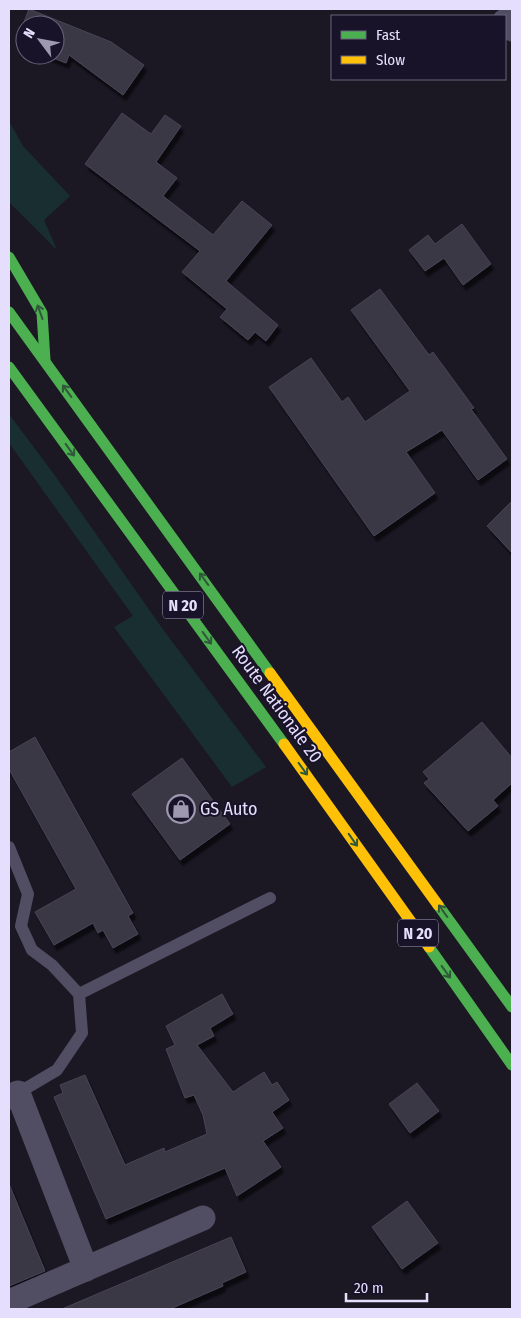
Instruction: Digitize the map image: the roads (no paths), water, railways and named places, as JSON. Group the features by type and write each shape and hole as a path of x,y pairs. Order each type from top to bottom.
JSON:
{"main road":[{"path":"9,257 42,313 45,360"},
{"name":"Route Nationale 20","path":"9,312 512,1007"},
{"name":"Route Nationale 20","path":"9,367 319,792 512,1065"},
{"path":"9,387 41,411"}],"street":[{"path":"14,1095 86,1270"},
{"path":"9,1302 203,1218"}],"lane":[{"path":"9,847 28,894 22,926 32,950 52,965 79,994 82,1033 56,1070 14,1095"},
{"path":"79,994 270,898"}],"place":[{"name":"GS Auto","path":"181,809"}]}
